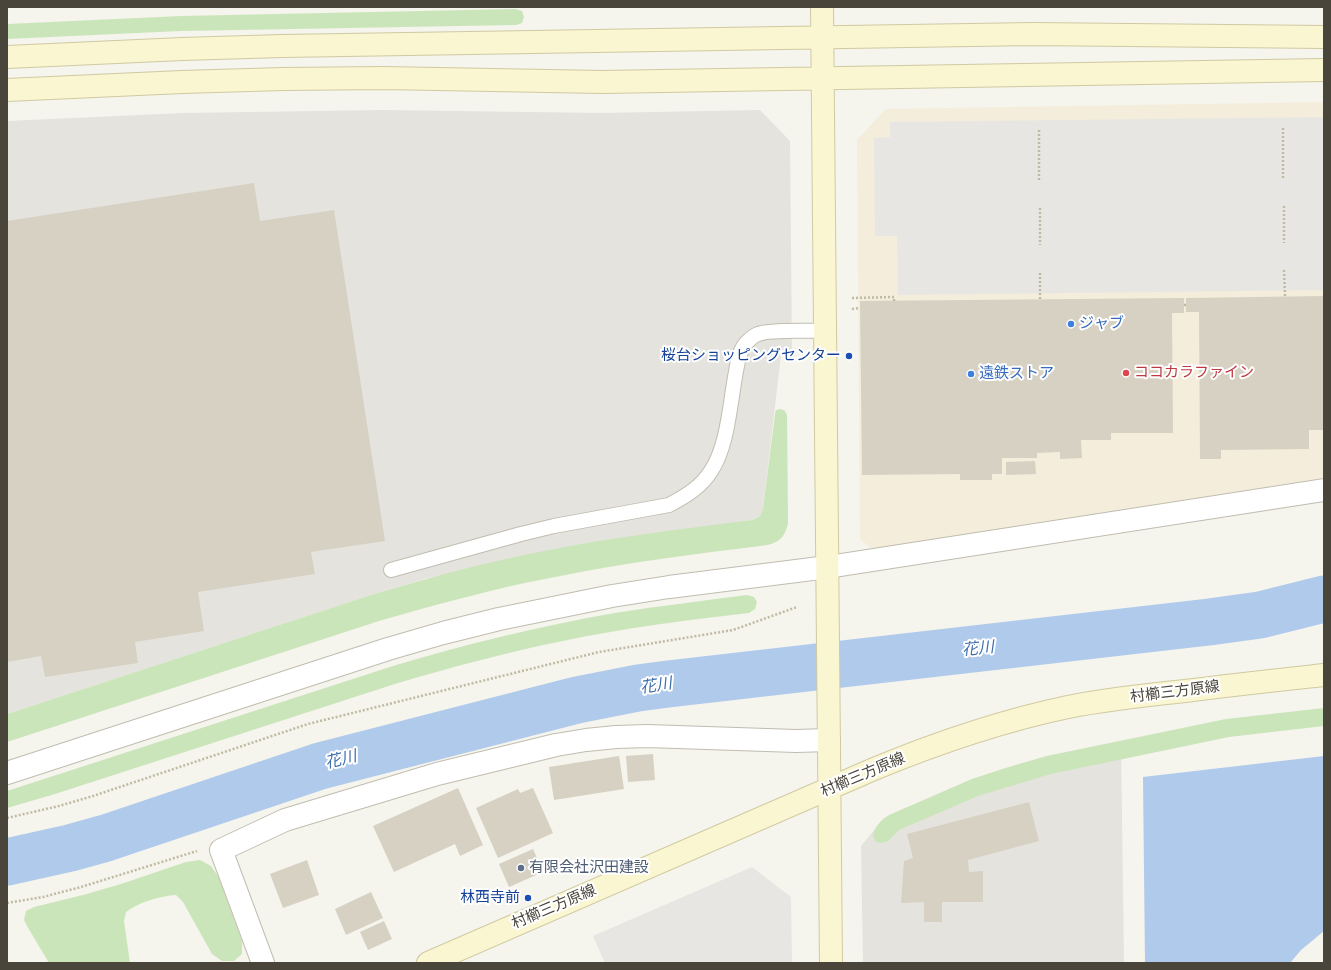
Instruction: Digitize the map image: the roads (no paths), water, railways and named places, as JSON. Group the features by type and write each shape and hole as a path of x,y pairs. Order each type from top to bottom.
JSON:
{"street":[{"path":"822,7 831,963"},
{"path":"7,57 189,48 822,37 1033,34 1324,37"},
{"path":"7,90 283,79 383,78 602,82 1324,70"},
{"path":"7,772 388,649 492,620 555,606 669,587 828,567 1324,490"},
{"name":"村櫛三方原線","path":"428,963 913,753 964,735 1016,719 1068,707 1121,698 1324,675"},
{"path":"263,963 221,850 285,820 437,774 556,745 601,739 647,736 829,740"}],"lane":[{"path":"391,570 521,534 554,526 669,504 685,497 700,485 712,471 720,455 739,358 746,343 758,334 774,332 825,331"}],"water":[{"path":"1324,756 1324,931 1301,950 1290,963 1145,963 1143,777"}],"waterway":[{"name":"花川","path":"7,862 70,848 106,838 320,766 577,700 638,688 668,684 1209,622 1260,615 1324,599"}],"place":[{"name":"ジャブ","path":"1071,324"},
{"name":"桜台ショッピングセンター","path":"849,356"},
{"name":"ココカラファイン","path":"1126,373"},
{"name":"遠鉄ストア","path":"971,374"},
{"name":"有限会社沢田建設","path":"521,868"},
{"name":"林西寺前","path":"528,898"}]}
